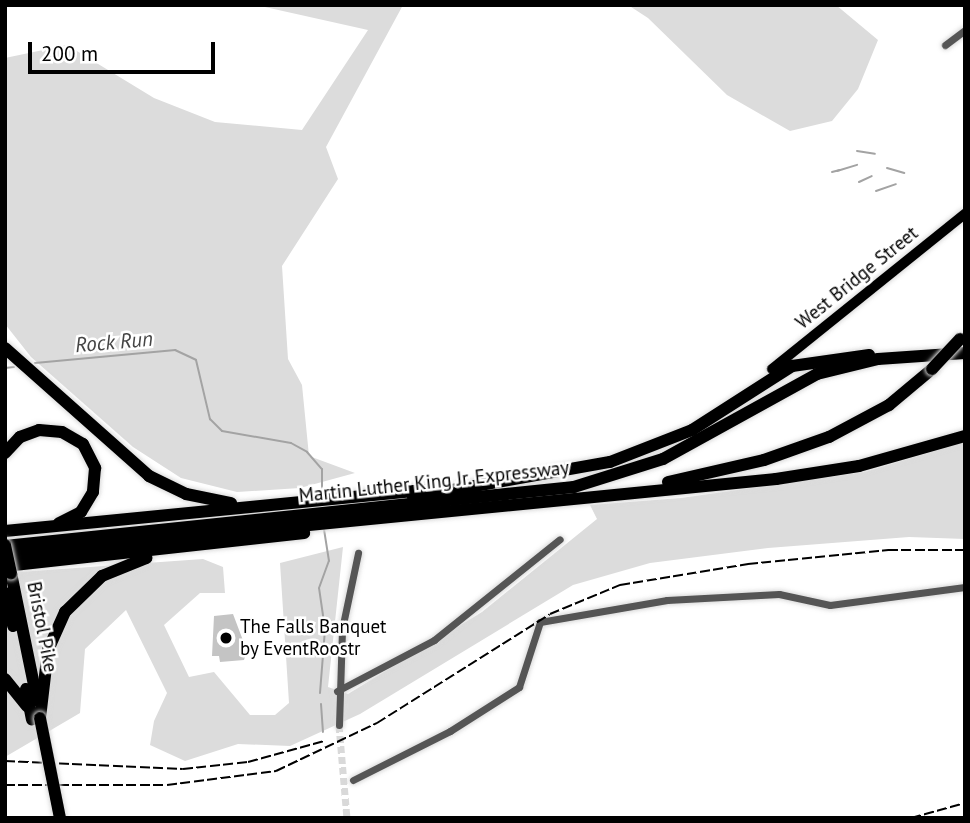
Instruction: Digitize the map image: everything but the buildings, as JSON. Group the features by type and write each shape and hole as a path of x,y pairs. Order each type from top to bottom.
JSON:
{"highway":[{"path":"613,494 753,463 829,437 889,405 932,369 962,335"},
{"path":"5,348 131,462 167,486 213,501 277,504 309,516 594,466 692,430 800,363 842,355 925,354"},
{"name":"Martin Luther King Jr. Expressway","path":"335,513 590,484 677,452 804,379 864,361 925,354 965,353"},
{"path":"657,444 772,369"},
{"path":"5,453 20,437 50,430 74,437 90,455 95,480 88,503 70,519 46,527"},
{"name":"Martin Luther King Jr. Expressway","path":"335,513 613,494 776,479 859,466 965,436"},
{"path":"52,818 36,718 48,650 78,596 129,563 216,545 309,516 776,479"},
{"path":"5,531 277,504"},
{"name":"Martin Luther King Jr. Expressway","path":"5,545 309,516"},
{"name":"Martin Luther King Jr. Expressway","path":"5,555 309,516"},
{"name":"Bristol Pike","path":"5,545 36,718"},
{"path":"8,570 216,545"},
{"path":"5,593 60,818"},
{"path":"5,679 36,718"}],"main road":[{"name":"West Bridge Street","path":"772,369 965,214"}],"street":[{"path":"945,45 965,30"},
{"path":"337,691 434,640 560,539"},
{"path":"339,724 337,691 342,629 358,553"},
{"path":"353,780 450,731 519,687 541,622 667,600 779,594 830,605 965,587"}],"shaded area":[{"path":"256,5 403,5 326,147 338,179 282,266 288,359 302,385 309,456 355,473 300,488 237,492 181,478 133,447 31,357 5,324 5,58 67,45 154,98 215,122 302,130 368,30"},
{"path":"628,5 836,5 878,40 858,89 832,121 790,131 727,95 648,18"},
{"path":"965,442 965,539 909,537 768,548 650,563 573,585 360,714 290,746 238,744 185,761 150,745 154,721 167,693 126,610 85,649 80,713 5,757 5,573 203,559 223,567 225,593 200,593 164,625 189,677 214,672 250,715 275,715 289,703 280,563 343,547 328,687 348,694 482,612 597,519 590,505 681,498 865,472"}],"waterway":[{"path":"857,151 875,154"},
{"path":"837,171 857,165"},
{"path":"887,168 904,173"},
{"path":"832,172 840,170"},
{"path":"859,182 872,176"},
{"path":"876,191 896,184"},
{"name":"Rock Run","path":"35,363 175,350 196,360 210,419 222,431 291,443 307,452 322,469 322,495"},
{"name":"Rock Run","path":"5,368 14,367"},
{"name":"Rock Run","path":"320,693 325,629 319,588 329,561 324,529"},
{"name":"Rock Run","path":"321,704 323,732"}],"tunnel":[{"path":"339,725 347,818"}],"railway":[{"path":"5,785 167,785 276,771 377,723 550,614 620,585 748,564 888,550 965,550"},
{"path":"5,761 183,769 248,762 324,741"},
{"path":"911,818 965,803"}],"place":[{"name":"The Falls Banquet by EventRoostr","path":"226,638"}]}
